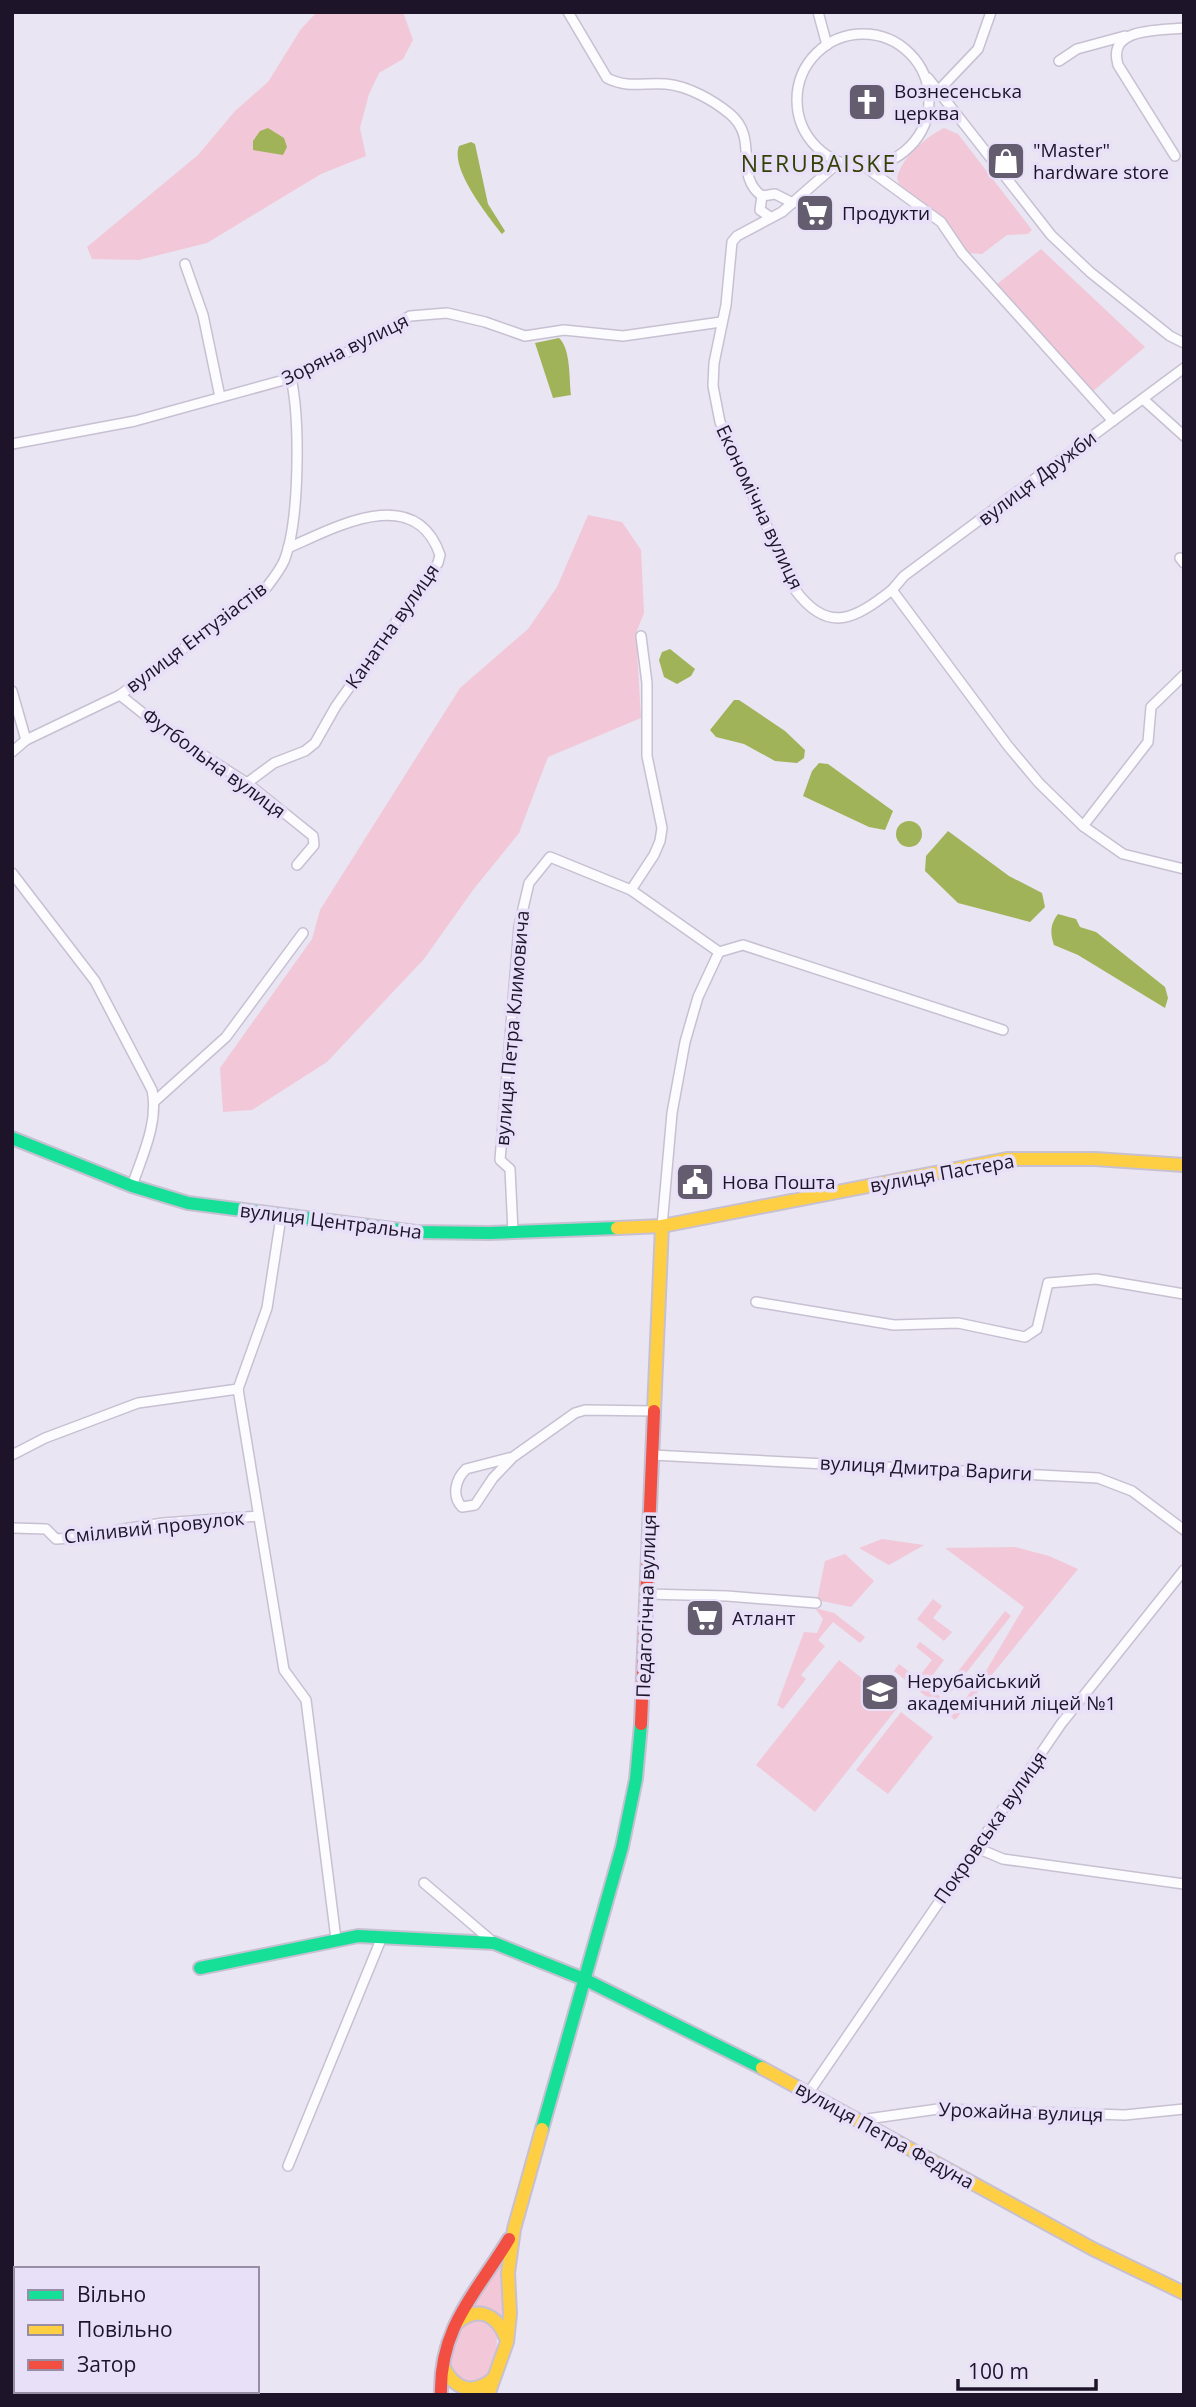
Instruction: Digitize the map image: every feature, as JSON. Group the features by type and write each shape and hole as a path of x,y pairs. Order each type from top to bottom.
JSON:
{"street":[{"path":"568,12 607,78 635,87 666,84 695,92 732,115 748,145 747,176 752,189 762,196 775,194 787,203"},
{"path":"818,12 827,44"},
{"path":"938,91 978,49 991,12"},
{"path":"1059,61 1077,49 1127,35 1184,28"},
{"path":"923,71 929,103 919,136 895,158 864,166 839,162 811,141 800,122 797,106 802,75 810,61 827,44 851,34 881,36 910,53 1051,235 1090,272 1184,343"},
{"path":"1127,35 1118,44 1115,54 1118,65 1175,156"},
{"name":"Економічна вулиця","path":"839,162 787,203 782,212 732,242 726,305 721,322 713,386 720,422 732,454 796,591 817,614 833,618 859,614 892,590"},
{"path":"864,166 941,222 962,253 1113,421"},
{"path":"762,196 760,210 770,217"},
{"path":"185,264 203,315 220,397"},
{"name":"Зоряна вулиця","path":"12,444 135,421 291,378 356,348 399,321 422,314 447,313 485,321 525,336 564,330 623,336 721,322"},
{"name":"вулиця Дружби","path":"892,590 904,576 1184,368"},
{"name":"вулиця Ентузіастів","path":"14,753 26,740 120,695 266,588 283,563 292,531 297,405 291,378"},
{"path":"1143,399 1184,436"},
{"name":"Канатна вулиця","path":"247,783 274,762 305,751 315,743 336,706 430,574 440,555 417,524 399,515 374,516 337,527 288,548"},
{"path":"892,590 1008,746 1039,783 1083,826 1123,854 1184,869"},
{"path":"631,890 657,848 662,828 647,756 648,695 641,636"},
{"path":"1083,826 1148,742 1151,707 1184,675"},
{"path":"12,691 26,740"},
{"name":"Футбольна вулиця","path":"120,695 164,730 247,783 313,836 314,845 297,865"},
{"name":"вулиця Петра Климовича","path":"513,1232 510,1169 500,1160 519,926 529,883 544,861 555,857 631,890 719,952"},
{"path":"12,873 95,981 144,1071 155,1101 152,1126 132,1186"},
{"path":"155,1101 226,1037 303,933"},
{"path":"662,1226 672,1114 685,1042 698,997 719,952 743,945 1003,1030"},
{"name":"вулиця Центральна","path":"12,1139 132,1186 188,1203 281,1217 416,1232 513,1232 662,1226"},
{"name":"вулиця Пастера","path":"662,1226 1007,1159 1095,1159 1184,1165"},
{"name":"Сміливий провулок","path":"281,1217 267,1308 238,1390 284,1670 306,1700 336,1939"},
{"name":"Педагогічна вулиця","path":"514,2229 622,1847 636,1779 662,1226"},
{"path":"756,1302 894,1325 958,1323 1025,1338 1037,1329 1048,1283 1096,1279 1184,1294"},
{"path":"12,1455 45,1438 138,1404 238,1390"},
{"path":"513,1457 466,1469 457,1482 457,1502 461,1507 475,1504 493,1478 513,1457 575,1413 585,1410 654,1411"},
{"name":"вулиця Дмитра Вариги","path":"652,1455 1098,1478 1132,1491 1184,1530"},
{"name":"Сміливий провулок","path":"12,1528 46,1529 56,1539 80,1538 105,1536 117,1530 163,1523 258,1516"},
{"name":"Покровська вулиця","path":"809,2092 1061,1724 1184,1570"},
{"path":"645,1594 727,1596 816,1603"},
{"path":"977,1848 1003,1860 1184,1884"},
{"path":"424,1883 494,1943"},
{"path":"289,2166 382,1937"},
{"name":"вулиця Петра Федуна","path":"200,1968 336,1939 382,1937 494,1943 584,1979 809,2092 1093,2249 1184,2293"},
{"name":"Урожайна вулиця","path":"860,2120 938,2109 1125,2115 1184,2109"},
{"path":"441,2395 443,2366 465,2303 492,2270 514,2229"},
{"path":"488,2395 507,2342 510,2314 508,2273 514,2229"},
{"path":"455,2326 472,2312 488,2313 499,2322 507,2342"},
{"path":"443,2366 452,2383 467,2390 485,2387 496,2376"}],"shaded area":[{"path":"317,12 403,12 413,40 403,59 379,73 369,94 360,128 366,156 321,174 207,243 139,260 92,259 87,247 198,155 235,111 268,82 301,29"},
{"path":"268,128 284,138 287,147 283,155 253,150 253,141 260,131"},
{"path":"944,128 958,134 1032,230 1028,234 1007,235 982,254 968,253 899,184 897,178 903,163 922,143"},
{"path":"471,142 475,144 488,204 505,231 502,234 472,192 460,167 459,146"},
{"path":"1041,249 1145,347 1092,392 996,285"},
{"path":"559,338 568,357 571,395 553,398 535,343"},
{"path":"588,515 622,522 641,550 644,613 636,633 641,718 548,757 519,833 473,890 424,959 327,1062 252,1110 223,1112 220,1068 312,939 320,910 460,688 528,629 557,587"},
{"path":"670,649 695,669 691,676 677,684 664,677 659,660 662,652"},
{"path":"734,700 739,700 785,731 805,750 804,758 797,763 775,761 744,744 716,737 710,730"},
{"path":"819,763 828,764 893,811 885,830 869,827 803,796 812,771"},
{"path":"909,821 918,825 922,834 918,843 909,847 900,843 896,834 900,825"},
{"path":"948,831 1009,876 1042,893 1045,907 1030,922 958,903 925,871 926,856"},
{"path":"1058,914 1076,919 1080,927 1096,932 1165,987 1168,998 1165,1008 1078,955 1054,945 1051,929"},
{"path":"882,1539 924,1545 889,1565 859,1548"},
{"path":"1015,1547 1049,1556 1078,1569 955,1720 951,1717 983,1676 1024,1607 945,1548"},
{"path":"845,1554 874,1581 851,1607 817,1600 825,1561"},
{"path":"933,1599 942,1606 933,1618 952,1632 944,1641 917,1619"},
{"path":"815,1608 834,1613 865,1637 860,1643 833,1622 818,1640 825,1646 801,1675 806,1679 783,1709 777,1705 804,1632 817,1633 823,1619"},
{"path":"1005,1611 1011,1616 951,1692 943,1692 921,1674 932,1660 916,1647 920,1642 944,1660 932,1676 946,1687"},
{"path":"839,1660 898,1707 815,1812 756,1765"},
{"path":"899,1664 952,1706 947,1713 894,1671"},
{"path":"901,1712 933,1737 888,1794 856,1770"},
{"path":"502,2264 503,2320 466,2309"},
{"path":"477,2318 494,2327 497,2346 489,2373 482,2381 469,2385 457,2380 449,2361 460,2329 470,2320"}],"traffic: fast":[{"path":"12,1138 132,1186 188,1203 416,1232 489,1233 617,1228"},
{"path":"542,2129 622,1847 636,1779 641,1724"},
{"path":"200,1968 358,1936 494,1943 584,1979 762,2068"}],"traffic: slow":[{"path":"617,1228 662,1226 1007,1159 1095,1159 1184,1165"},
{"path":"654,1411 662,1226"},
{"path":"762,2068 1093,2249 1184,2293"},
{"path":"488,2395 507,2342 510,2314 508,2273 514,2229 542,2129"},
{"path":"458,2322 473,2314 486,2315 498,2323 506,2338"},
{"path":"443,2366 447,2374 464,2388 478,2387 493,2379"}],"traffic: jam":[{"path":"641,1724 654,1411"},
{"path":"441,2395 446,2349 453,2330 462,2311 509,2239"}],"place":[{"name":"Вознесенська церква","path":"867,102"},
{"name":"\"Master\" hardware store","path":"1006,161"},
{"name":"Продукти","path":"815,213"},
{"name":"Нова Пошта","path":"695,1182"},
{"name":"Атлант","path":"705,1618"},
{"name":"Нерубайський академічний ліцей №1","path":"880,1692"}],"district":[{"name":"NERUBAISKE","path":"819,164"}]}
